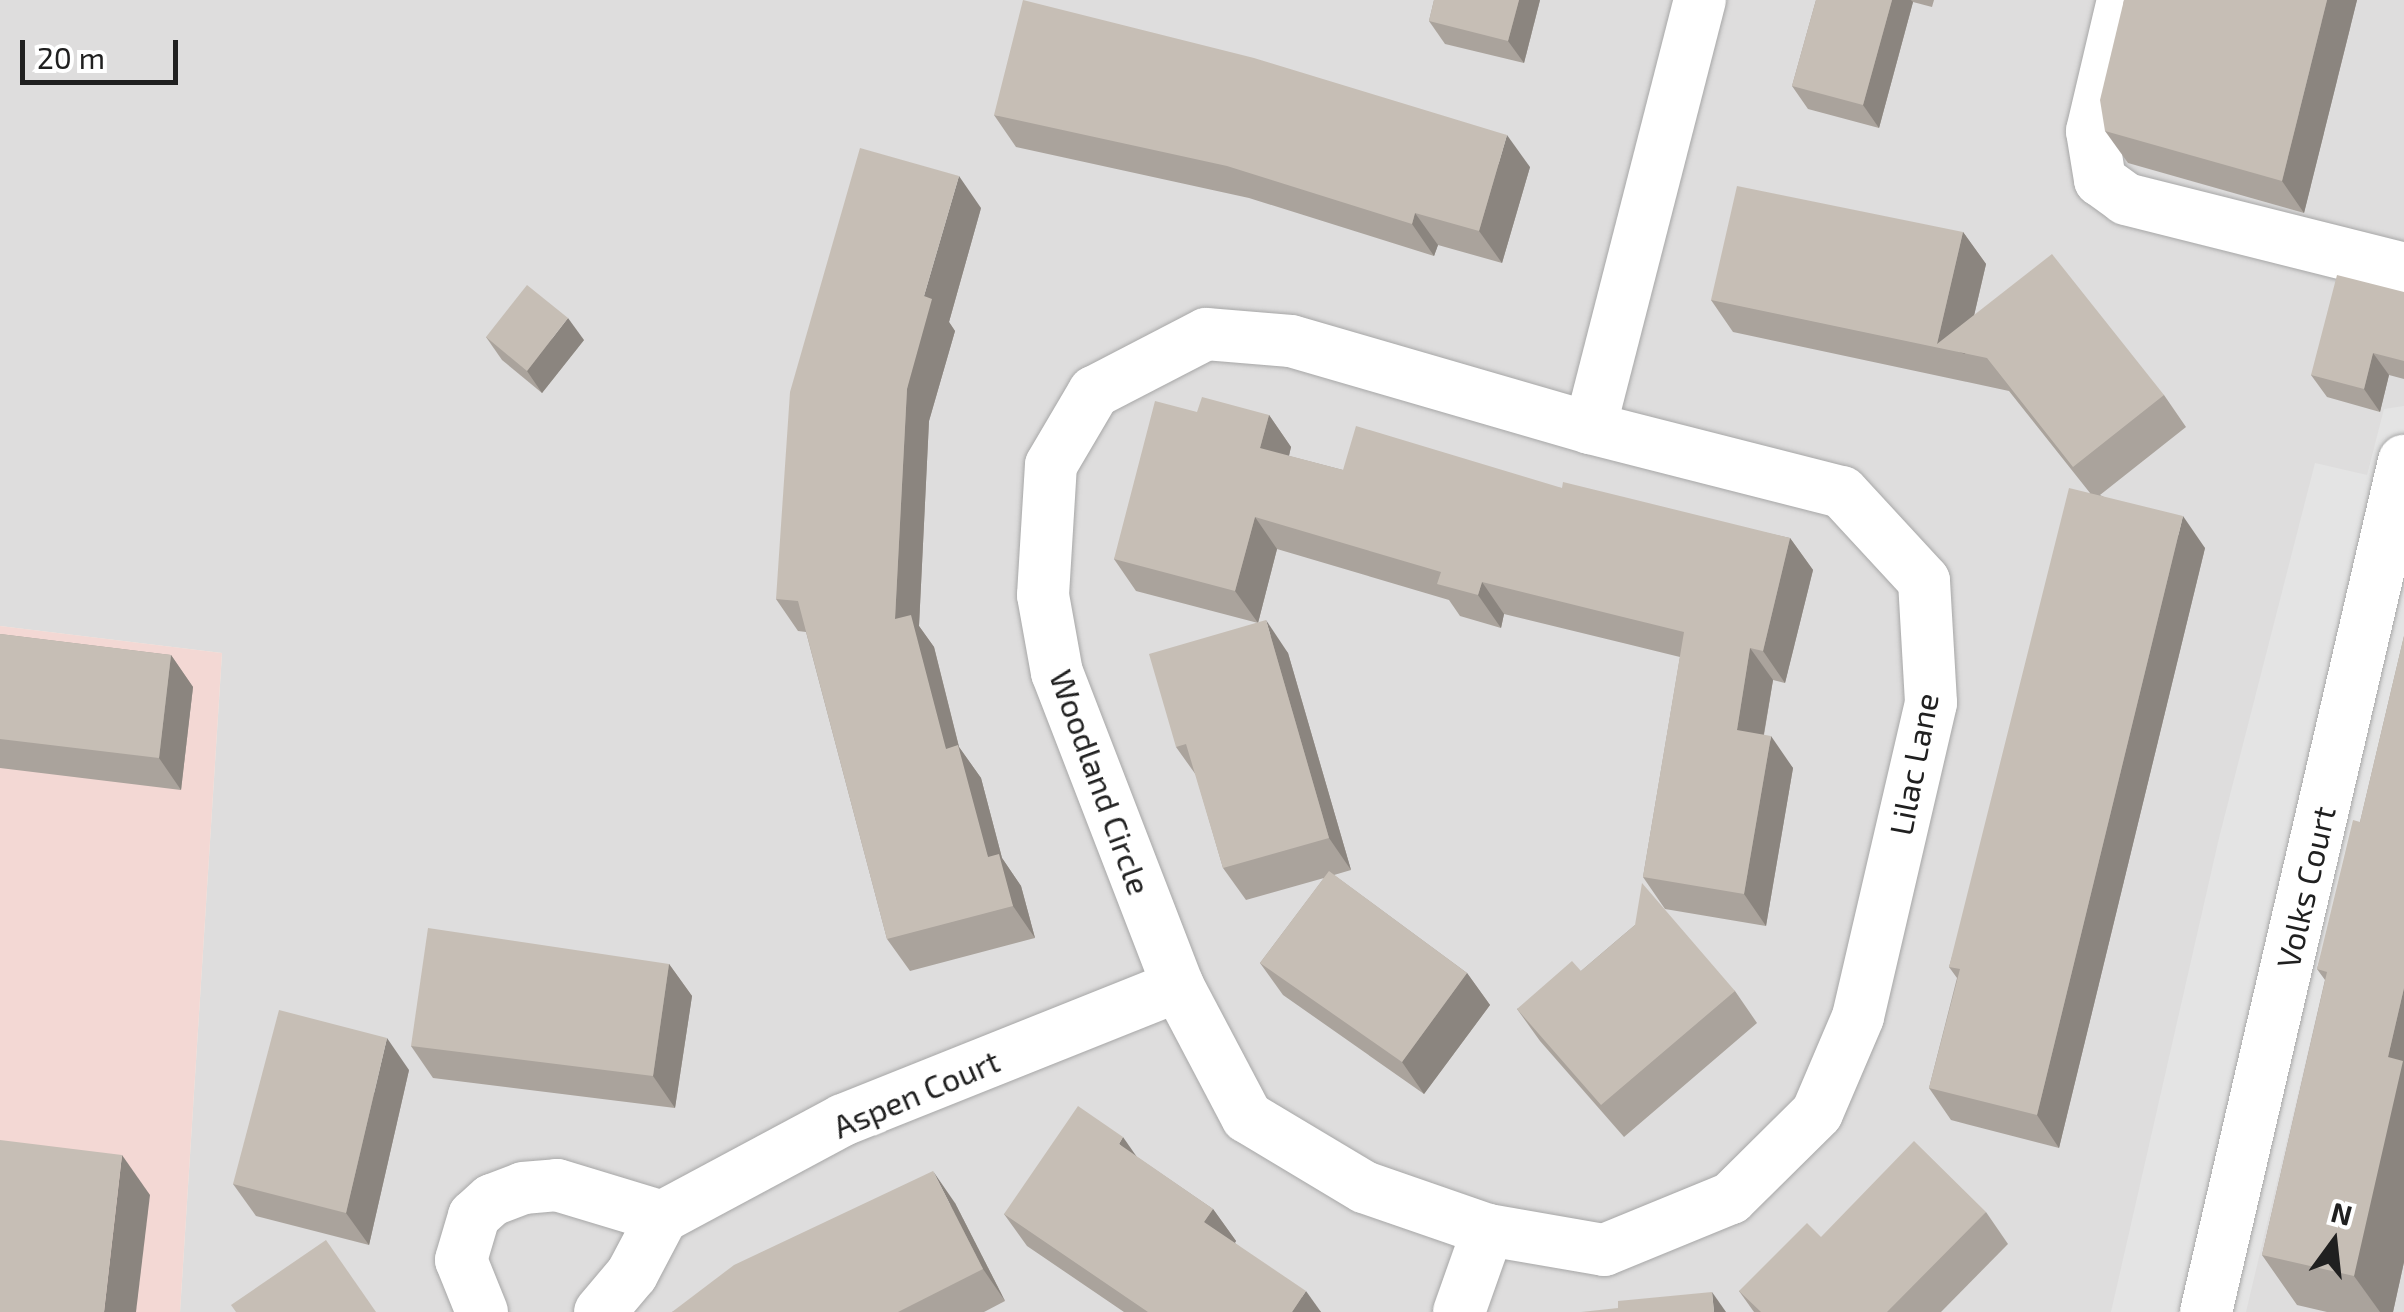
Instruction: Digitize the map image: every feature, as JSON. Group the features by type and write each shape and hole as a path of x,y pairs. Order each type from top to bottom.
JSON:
{"street":[{"path":"1590,428 1700,0"},
{"path":"2122,0 2092,130 2100,180 2126,199 2404,269"},
{"name":"Woodland Circle","path":"1488,1230 1364,1186 1246,1117 1178,986 1057,673 1043,595 1051,465 1094,392 1206,334 1291,340 1590,428"},
{"name":"Lilac Lane","path":"1488,1230 1604,1250 1732,1198 1818,1114 1858,1017 1931,703 1924,582 1842,492 1590,428"},
{"name":"Volks Court","path":"2206,1312 2404,461"},
{"name":"Aspen Court","path":"662,1216 843,1120 1178,986"},
{"path":"482,1312 461,1260 469,1226 492,1200 523,1188 557,1185 662,1216 632,1274 600,1312"},
{"path":"1459,1312 1488,1230"}],"shaded area":[{"path":"0,0 2404,0 2404,1312 180,1312 222,653 0,626"},
{"path":"2404,406 2404,646 2246,1312 2111,1312 2219,838 2315,463 2367,475 2384,409"},
{"path":"0,626 222,653 180,1312 0,1312"}],"building":[{"path":"1023,0 1254,58 1507,135 1479,231 1415,213 1412,224 1227,166 994,115"},
{"path":"1434,0 1519,0 1508,41 1429,21"},
{"path":"1816,0 1892,0 1863,105 1792,86"},
{"path":"2124,0 2327,0 2282,181 2105,131 2100,100"},
{"path":"860,148 959,176 924,296 932,299 907,389 895,619 911,615 946,749 958,745 988,857 999,854 1013,906 887,939 798,601 776,599 790,392"},
{"path":"1737,186 1963,232 1937,344 2052,254 2164,395 2073,467 1987,358 1711,300"},
{"path":"2337,275 2404,292 2404,361 2373,353 2364,389 2311,375"},
{"path":"527,285 568,318 527,371 486,337"},
{"path":"1202,397 1269,415 1260,448 1343,470 1356,426 1562,488 1563,482 1790,538 1763,651 1750,648 1737,730 1771,736 1744,894 1643,877 1684,632 1482,582 1478,595 1437,584 1441,572 1255,517 1235,591 1114,559 1155,401 1197,412"},
{"path":"2069,488 2183,516 2037,1115 1929,1088 1960,969 1949,967"},
{"path":"1266,620 1329,838 1223,868 1186,744 1176,747 1149,654"},
{"path":"0,634 171,655 159,758 0,739"},
{"path":"2404,636 2404,988 2388,1057 2403,1061 2354,1276 2262,1255 2327,972 2317,969 2353,820 2360,822"},
{"path":"1329,871 1467,973 1402,1062 1260,963"},
{"path":"1642,883 1735,991 1601,1105 1517,1009 1572,961 1581,971 1635,925"},
{"path":"428,928 669,964 653,1076 411,1046"},
{"path":"279,1010 387,1038 346,1213 233,1184"},
{"path":"1078,1106 1123,1137 1119,1144 1213,1209 1204,1222 1306,1291 1292,1312 1148,1312 1004,1214"},
{"path":"0,1140 122,1155 104,1312 0,1312"},
{"path":"1914,1141 1986,1212 1887,1312 1761,1312 1739,1291 1807,1223 1821,1237"},
{"path":"933,1171 983,1269 898,1312 672,1312 734,1265"},
{"path":"326,1240 376,1312 236,1312 231,1305"},
{"path":"1712,1292 1714,1312 1581,1312 1618,1308 1618,1301"}]}
